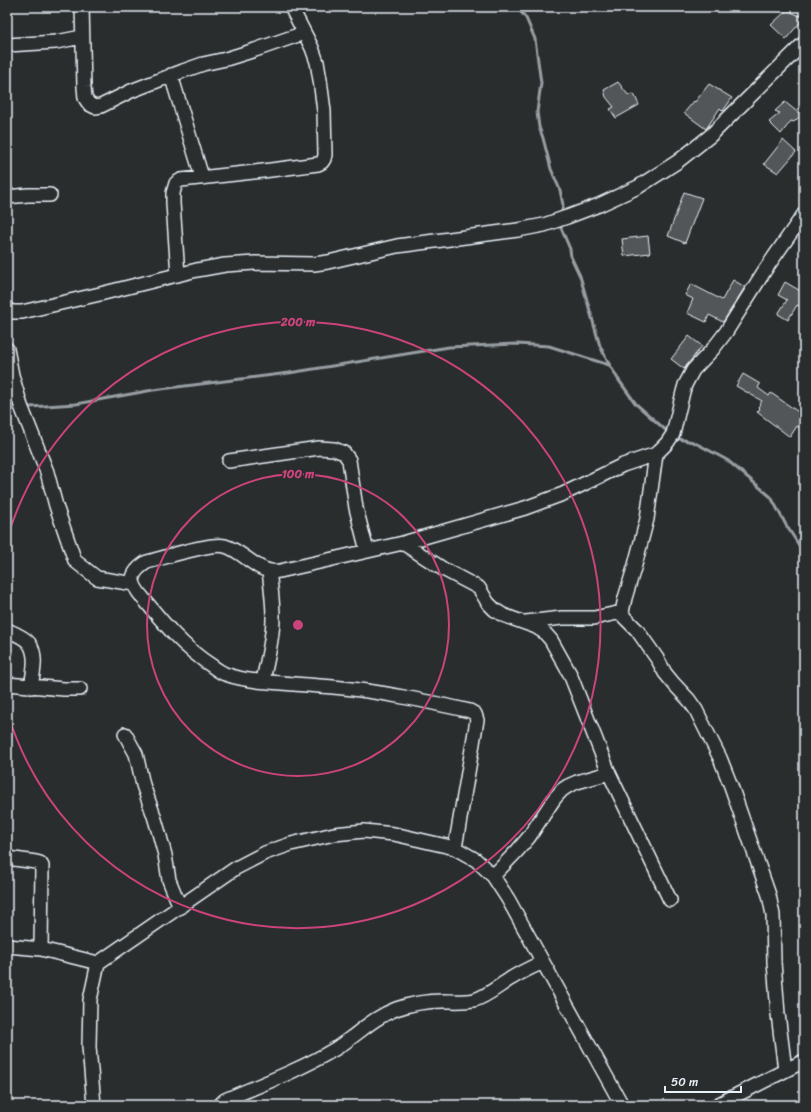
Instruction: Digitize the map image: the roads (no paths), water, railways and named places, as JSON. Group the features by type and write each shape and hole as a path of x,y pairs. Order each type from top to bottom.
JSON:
{"street":[{"path":"82,7 85,98 90,104 95,106 101,106 131,91 203,64 226,59 304,33"},
{"path":"178,275 173,202 174,187 176,183 181,180 202,177 318,164 324,159 324,111 317,62 312,48 291,7"},
{"path":"7,45 56,42 82,37"},
{"path":"7,309 12,312 22,312 197,270 225,265 255,263 314,264 397,246 525,229 568,218 638,187 677,162 710,136 804,43"},
{"path":"172,75 202,177"},
{"path":"7,197 50,195"},
{"path":"455,848 477,720 475,714 470,711 390,694 238,678 224,674 202,660 183,644 163,622 138,592 134,584 133,577 135,571 147,562 208,546 219,545 226,546 269,572 280,571 402,543 525,508 564,494 623,465 656,454 667,443 673,434 685,385 693,370 713,349 726,332 769,264 804,214"},
{"path":"7,349 12,375 21,406 47,472 56,506 75,561 97,578 134,584"},
{"path":"229,461 319,448 334,449 344,452 349,460 356,508 367,551"},
{"path":"656,454 646,519 622,612 624,617 637,630 674,684 696,710 720,758 731,786 769,895 773,915 774,962 778,1014 786,1070"},
{"path":"402,543 443,569 479,588 488,603 495,610 504,615 525,622 544,632 551,640 570,674 609,773 670,900"},
{"path":"263,681 270,649 273,619 273,603 269,572"},
{"path":"525,622 562,618 594,618 622,612"},
{"path":"7,630 20,636 29,643 34,657 31,687"},
{"path":"7,684 31,687 80,689"},
{"path":"125,734 136,754 144,790 154,816 165,855 169,880 180,907"},
{"path":"493,876 517,852 541,821 554,799 562,790 577,782 609,773"},
{"path":"94,1105 89,1047 90,1000 98,963 236,868 265,853 291,844 334,834 364,831 394,834 455,848 476,860 493,876 508,899 622,1105"},
{"path":"7,858 36,862 40,863 42,866 40,949"},
{"path":"7,946 40,949 98,963"},
{"path":"220,1105 225,1100 296,1070 317,1059 336,1048 370,1022 396,1009 425,1002 468,1001 475,999 483,996 520,973 543,962"},
{"path":"716,1105 804,1061"}],"waterway":[{"path":"517,7 526,18 535,39 541,83 537,112 539,127 551,169 560,190 563,205 561,216"},
{"path":"561,223 561,228 570,249 571,257 580,276 600,346 608,362 636,404 669,433"},
{"path":"25,406 76,404 153,390 289,373 449,347 517,344 549,346 609,365"},
{"path":"7,403 17,405"},
{"path":"676,436 679,439 693,442 727,460 771,497 786,525 804,553"}]}
